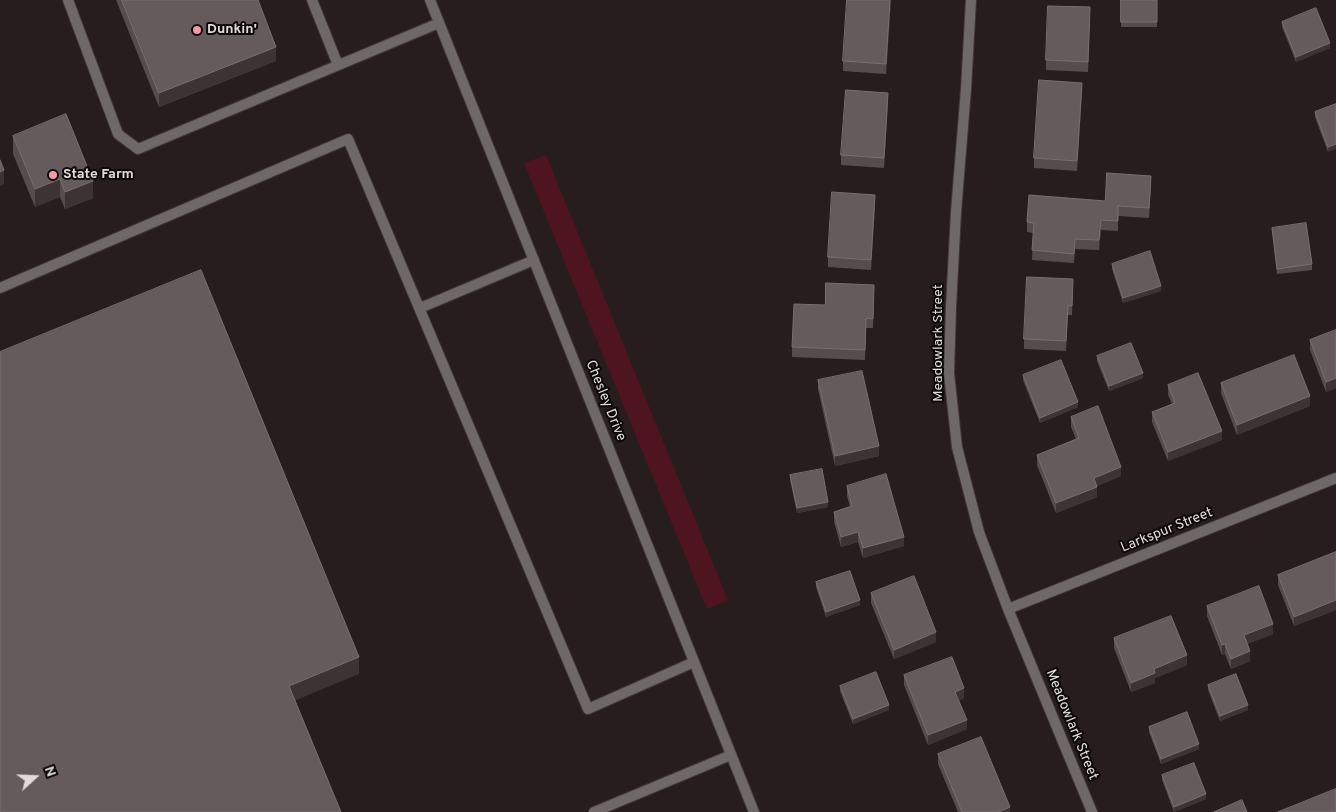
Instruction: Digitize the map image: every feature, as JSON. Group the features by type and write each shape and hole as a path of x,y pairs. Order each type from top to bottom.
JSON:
{"street":[{"path":"68,0 118,134 138,149 439,23"},
{"path":"312,0 338,66"},
{"name":"Chesley Drive","path":"430,0 754,812"},
{"name":"Meadowlark Street","path":"971,0 951,307 950,372 957,447 979,532 1008,609 1092,812"},
{"path":"0,288 348,138 588,709 694,662"},
{"path":"420,308 534,260"},
{"name":"Larkspur Street","path":"1008,609 1336,478"},
{"path":"594,812 731,755"}],"shaded area":[{"path":"546,155 728,600 707,609 524,163"}],"building":[{"name":"Dunkin'","path":"122,0 258,0 276,47 159,93"},
{"path":"847,0 890,0 886,64 843,61"},
{"path":"1121,0 1157,0 1157,22 1121,22"},
{"path":"1048,6 1090,7 1088,62 1046,60"},
{"path":"1316,8 1330,43 1296,57 1282,22"},
{"path":"1039,80 1082,83 1077,161 1034,158"},
{"path":"846,90 888,93 884,158 841,155"},
{"path":"1336,104 1336,144 1328,147 1315,112"},
{"name":"State Farm","path":"66,114 93,181 65,192 60,179 35,189 13,136"},
{"path":"0,160 4,170 0,172"},
{"path":"1107,173 1151,176 1149,208 1118,206 1118,221 1101,220 1099,240 1075,239 1074,254 1032,250 1034,223 1027,222 1029,195 1105,201"},
{"path":"832,192 875,195 871,260 828,257"},
{"path":"1306,223 1312,264 1277,269 1272,228"},
{"path":"1150,251 1161,286 1123,298 1112,264"},
{"path":"201,270 359,657 289,686 341,812 0,812 0,352"},
{"path":"1027,277 1073,279 1072,306 1068,305 1066,341 1024,339"},
{"path":"826,283 874,285 873,319 866,318 865,350 792,347 794,304 825,305"},
{"path":"1336,330 1336,378 1326,382 1310,340"},
{"path":"1131,343 1143,373 1109,386 1097,356"},
{"path":"1294,355 1310,396 1237,425 1221,383"},
{"path":"1061,360 1078,402 1040,418 1023,375"},
{"path":"862,371 879,446 835,456 818,380"},
{"path":"1198,373 1222,431 1168,452 1152,412 1175,403 1168,385"},
{"path":"1098,406 1121,467 1094,478 1097,487 1056,503 1037,455 1079,438 1071,417"},
{"path":"822,469 828,502 797,508 790,475"},
{"path":"886,474 904,537 863,548 858,532 841,537 834,512 852,506 847,486"},
{"path":"1336,552 1336,600 1294,617 1278,575"},
{"path":"850,571 860,600 826,612 816,582"},
{"path":"914,576 936,632 894,650 871,593"},
{"path":"1259,586 1273,624 1244,635 1250,651 1231,659 1225,644 1222,645 1207,606"},
{"path":"1171,616 1187,655 1154,669 1155,673 1131,683 1114,638"},
{"path":"952,657 964,688 955,692 967,720 928,735 904,675"},
{"path":"876,672 889,705 853,719 840,686"},
{"path":"1236,674 1248,705 1220,716 1208,685"},
{"path":"1187,712 1199,744 1161,759 1149,727"},
{"path":"981,737 1010,807 999,812 962,812 938,754"},
{"path":"1194,763 1206,794 1174,807 1162,775"},
{"path":"1336,789 1336,812 1278,812"},
{"path":"1242,800 1247,812 1214,812"}],"place":[{"name":"Dunkin'","path":"197,30"},
{"name":"State Farm","path":"53,175"}]}
